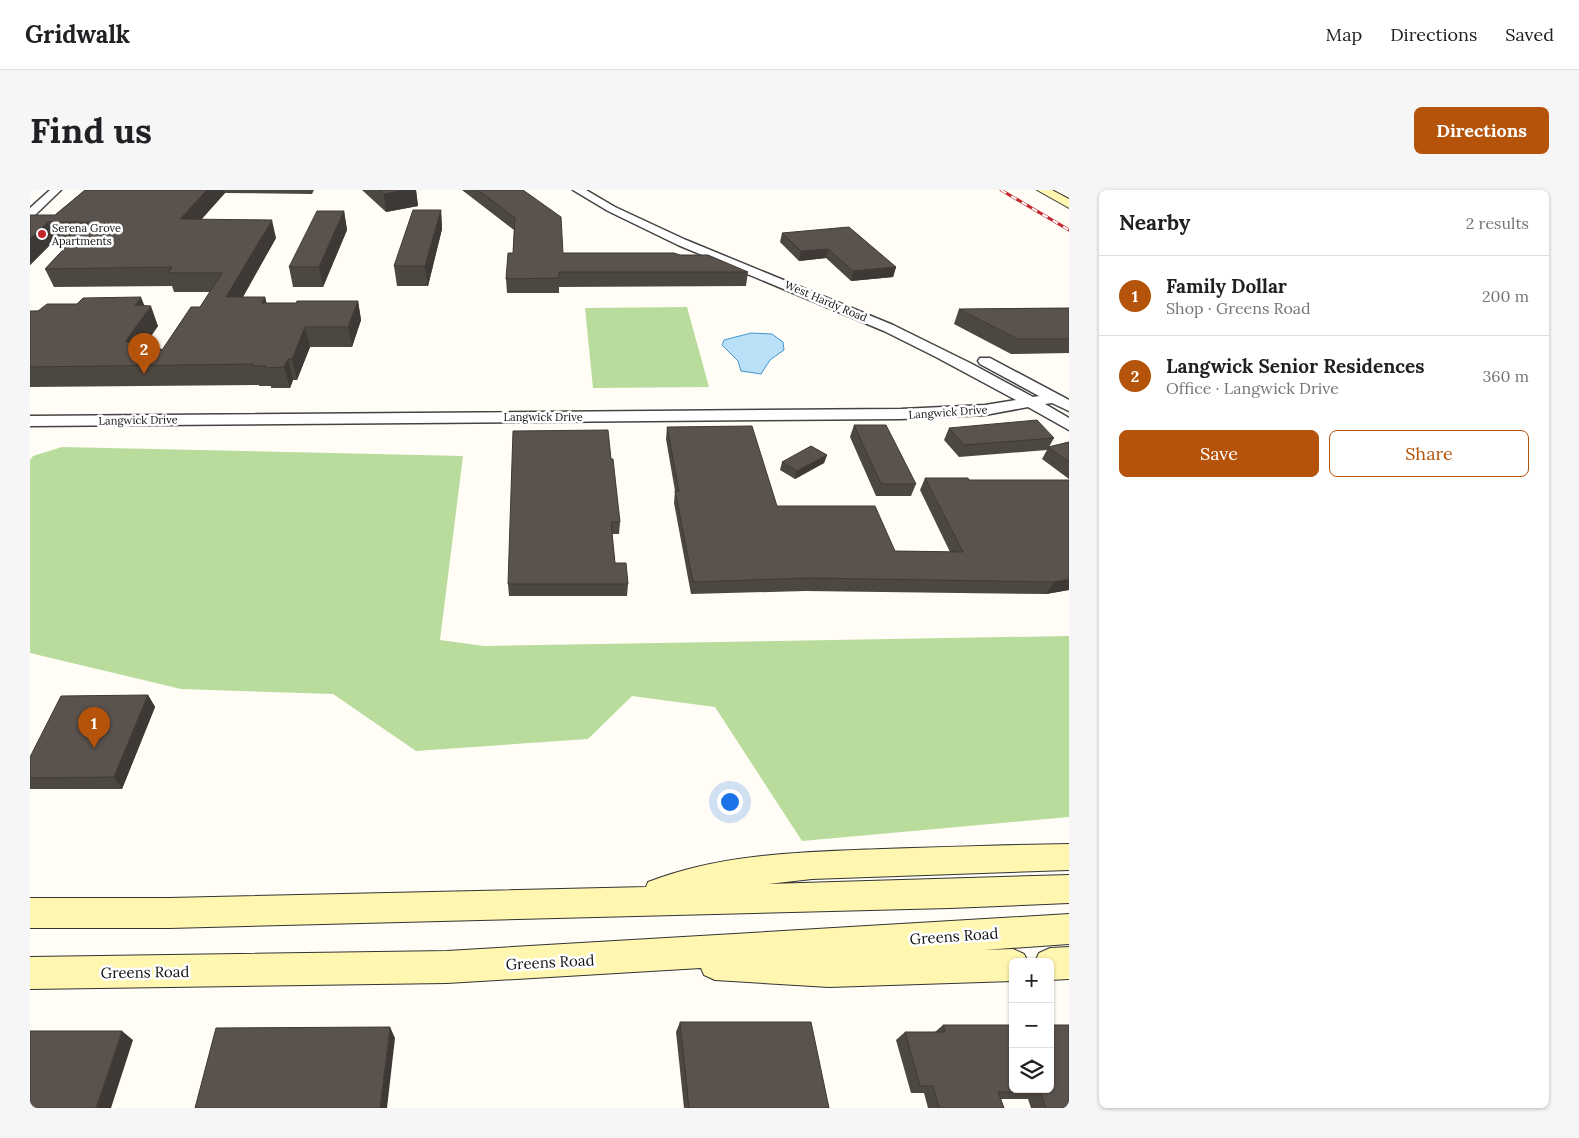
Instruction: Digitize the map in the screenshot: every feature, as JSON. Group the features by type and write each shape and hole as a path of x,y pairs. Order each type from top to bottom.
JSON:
{"main road":[{"path":"1043,190 1069,204"},
{"path":"626,902 719,876 812,865 1069,857"},
{"path":"30,913 169,913 950,894 1069,889"},
{"name":"Greens Road","path":"30,973 447,967 1069,929"},
{"path":"614,958 829,971 1009,965"},
{"path":"1054,964 1069,963"}],"street":[{"path":"30,214 56,190"},
{"name":"West Hardy Road","path":"578,190 622,214 861,315 1031,402 1069,425"},
{"path":"622,214 639,209"},
{"name":"West Hardy Road","path":"676,227 853,299 942,339"},
{"path":"831,303 853,299"},
{"path":"977,357 1062,402"},
{"name":"Langwick Drive","path":"30,421 902,414 985,410 1031,402 1062,402"}],"green space":[{"path":"687,307 709,387 593,388 585,308"},
{"path":"62,447 463,456 440,640 484,646 1069,636 1069,817 802,841 715,707 632,696 588,739 416,751 333,694 181,689 30,653 30,460 33,456"}],"water":[{"path":"751,333 772,334 783,342 784,350 770,360 761,374 741,371 738,361 722,345 724,340"}],"building":[{"path":"85,190 207,190 180,219 272,220 226,297 265,297 262,303 358,301 348,327 305,327 292,359 288,359 284,367 265,368 266,366 253,366 254,364 30,367 30,311 38,311 47,304 77,304 83,298 141,297 135,305 151,306 125,342 150,342 162,350 191,307 200,307 222,273 168,273 172,267 45,269 89,222 48,222 30,239 30,215 55,215"},
{"path":"379,190 406,190 384,194"},
{"path":"478,190 523,190 561,217 563,253 674,253 680,255 708,255 748,272 559,272 559,278 506,279 508,253 513,253 515,218"},
{"path":"413,210 441,210 425,266 394,266"},
{"path":"317,211 344,211 319,267 289,267"},
{"path":"849,227 896,267 853,271 828,249 801,251 782,233"},
{"path":"1069,308 1069,339 1018,339 959,309"},
{"path":"1037,420 1054,438 964,445 949,428"},
{"path":"854,425 886,425 916,484 881,484"},
{"path":"752,426 777,506 875,506 895,551 963,552 925,478 1069,480 1069,579 1054,582 809,578 693,582 675,491 679,491 667,427"},
{"path":"608,430 620,522 611,522 615,563 626,563 628,584 508,584 513,431"},
{"path":"1069,442 1069,462 1048,447"},
{"path":"811,446 827,455 797,471 782,462"},
{"path":"148,695 114,777 30,778 30,757 61,696"},
{"path":"680,1022 811,1022 829,1108 689,1108"},
{"path":"943,1025 1009,1025 1009,1092 998,1092 1004,1108 939,1108 933,1086 920,1086 905,1032 945,1032"},
{"path":"1054,1025 1069,1025 1069,1108 1046,1108 1040,1093 1054,1093"},
{"path":"390,1027 380,1108 195,1108 216,1028"},
{"path":"30,1031 122,1031 96,1108 30,1108"}],"railway":[{"path":"1001,190 1069,230"}],"place":[{"name":"Serena Grove Apartments","path":"42,234"},
{"name":"Langwick Senior Residences","path":"144,374"},
{"name":"Family Dollar","path":"94,748"}]}
